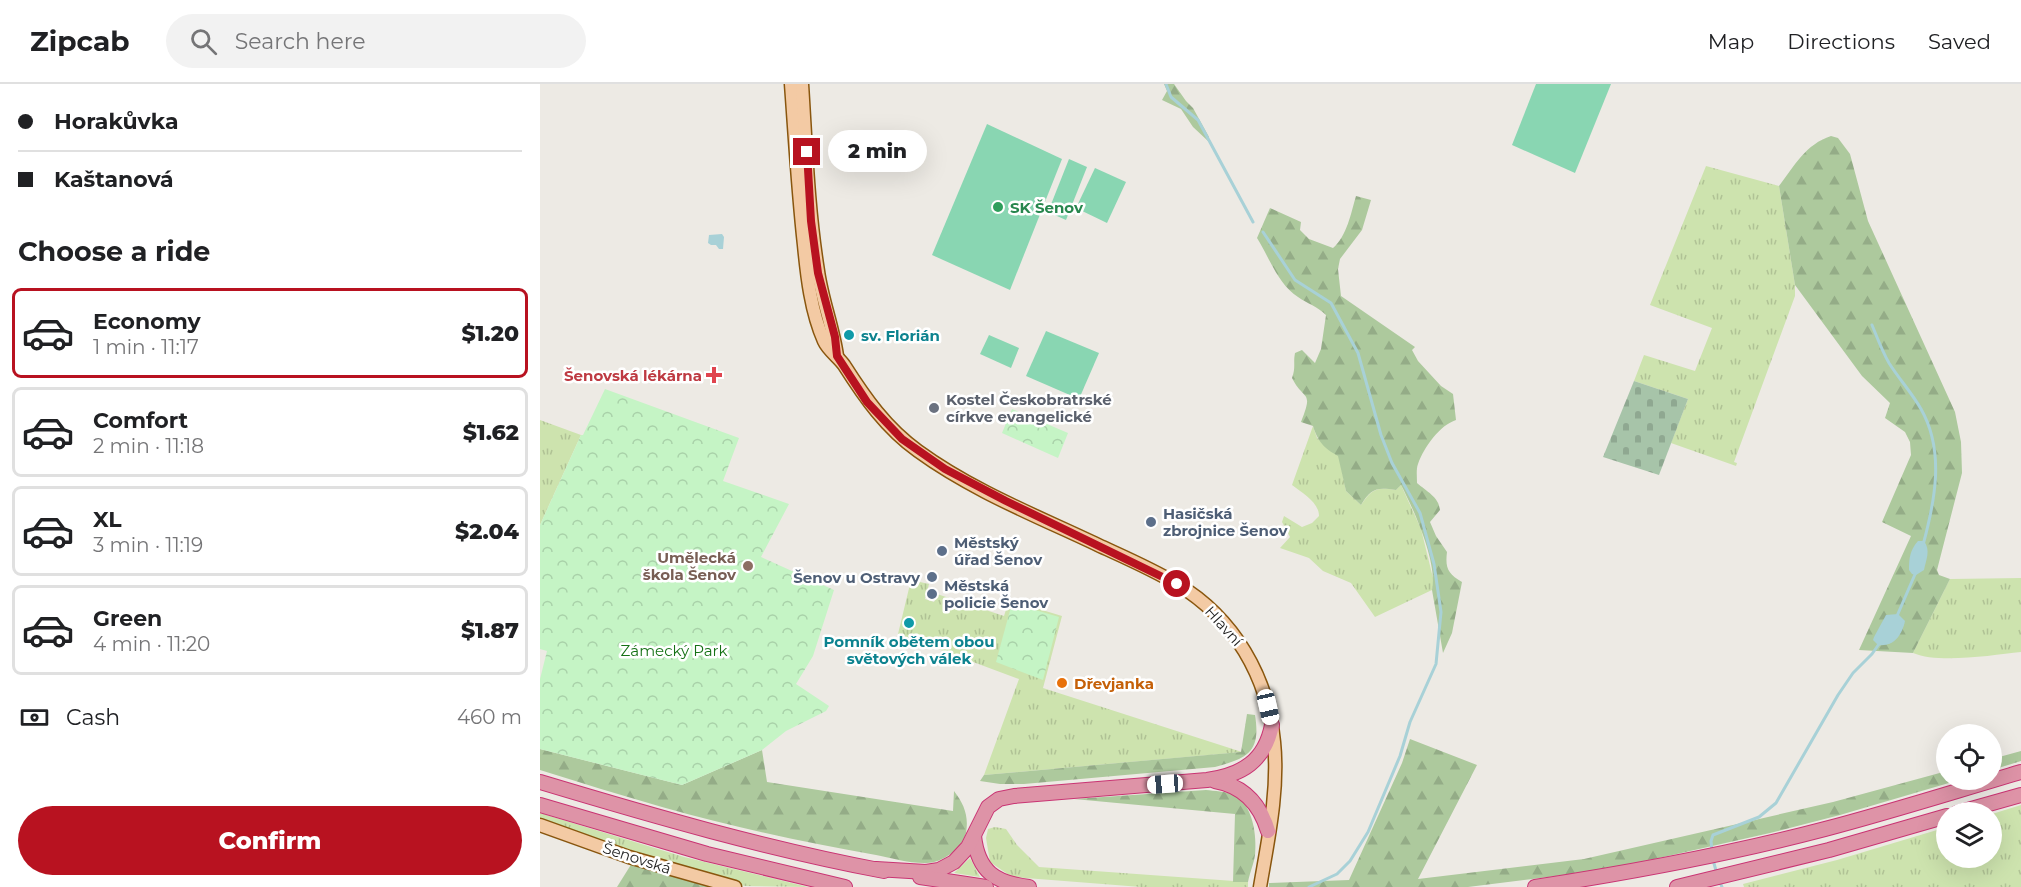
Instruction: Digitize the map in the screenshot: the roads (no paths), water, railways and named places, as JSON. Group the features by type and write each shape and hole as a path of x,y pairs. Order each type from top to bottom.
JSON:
{"highway":[{"path":"876,869 917,872 939,870 960,858 988,807 992,802 1006,797 1207,780 1234,774 1252,763 1265,749 1272,725"},
{"path":"1535,887 1656,867 1768,843 1826,829 2021,772"},
{"path":"1207,780 1228,784 1247,794 1260,811 1268,831"},
{"path":"540,782 714,833 780,849 876,869 986,887"},
{"path":"1996,802 2021,795"},
{"path":"540,805 707,854 845,887"},
{"path":"1677,887 1829,850 1936,819"},
{"path":"974,836 978,858 992,875 1005,882 1029,887"}],"main road":[{"name":"Hlavní","path":"791,84 807,275 813,306 825,343 840,360 867,402 902,439 927,457 988,492 1177,584 1205,605 1229,629 1249,656 1262,687 1272,725 1275,764 1260,887"},
{"path":"802,84 818,273 840,360"},
{"name":"Šenovská","path":"540,825 629,857 735,887"}],"water":[{"path":"722,234 723,249 708,243 709,235"},
{"path":"1918,541 1924,541 1928,551 1924,570 1916,575 1909,570 1909,562"},
{"path":"1898,614 1905,621 1902,631 1893,642 1878,645 1873,640 1886,615"}],"waterway":[{"path":"1166,84 1171,97 1198,120 1253,222"},
{"path":"1263,232 1295,280 1331,303 1358,353 1381,435 1392,463 1420,513 1434,564 1441,612 1436,664 1410,722 1400,756 1368,832 1350,861 1337,874 1309,887"},
{"path":"1872,325 1889,363 1921,409 1933,442 1936,476 1923,545"},
{"path":"1897,616 1916,572"},
{"path":"1712,851 1713,835 1759,817 1776,803 1838,695 1853,673 1879,644"},
{"path":"1713,860 1717,874"},
{"path":"1719,880 1722,887"}],"place":[{"name":"SK Šenov","path":"998,207"},
{"name":"sv. Florián","path":"849,335"},
{"name":"Šenovská lékárna","path":"714,375"},
{"name":"Kostel Českobratrské církve evangelické","path":"934,408"},
{"name":"Hasičská zbrojnice Šenov","path":"1151,522"},
{"name":"Městský úřad Šenov","path":"942,551"},
{"name":"Umělecká škola Šenov","path":"748,566"},
{"name":"Šenov u Ostravy","path":"932,577"},
{"name":"Městská policie Šenov","path":"932,594"},
{"name":"Pomník obětem obou světových válek","path":"909,623"},
{"name":"Dřevjanka","path":"1062,683"}],"park label":[{"name":"Zámecký Park","path":"674,650"}]}
